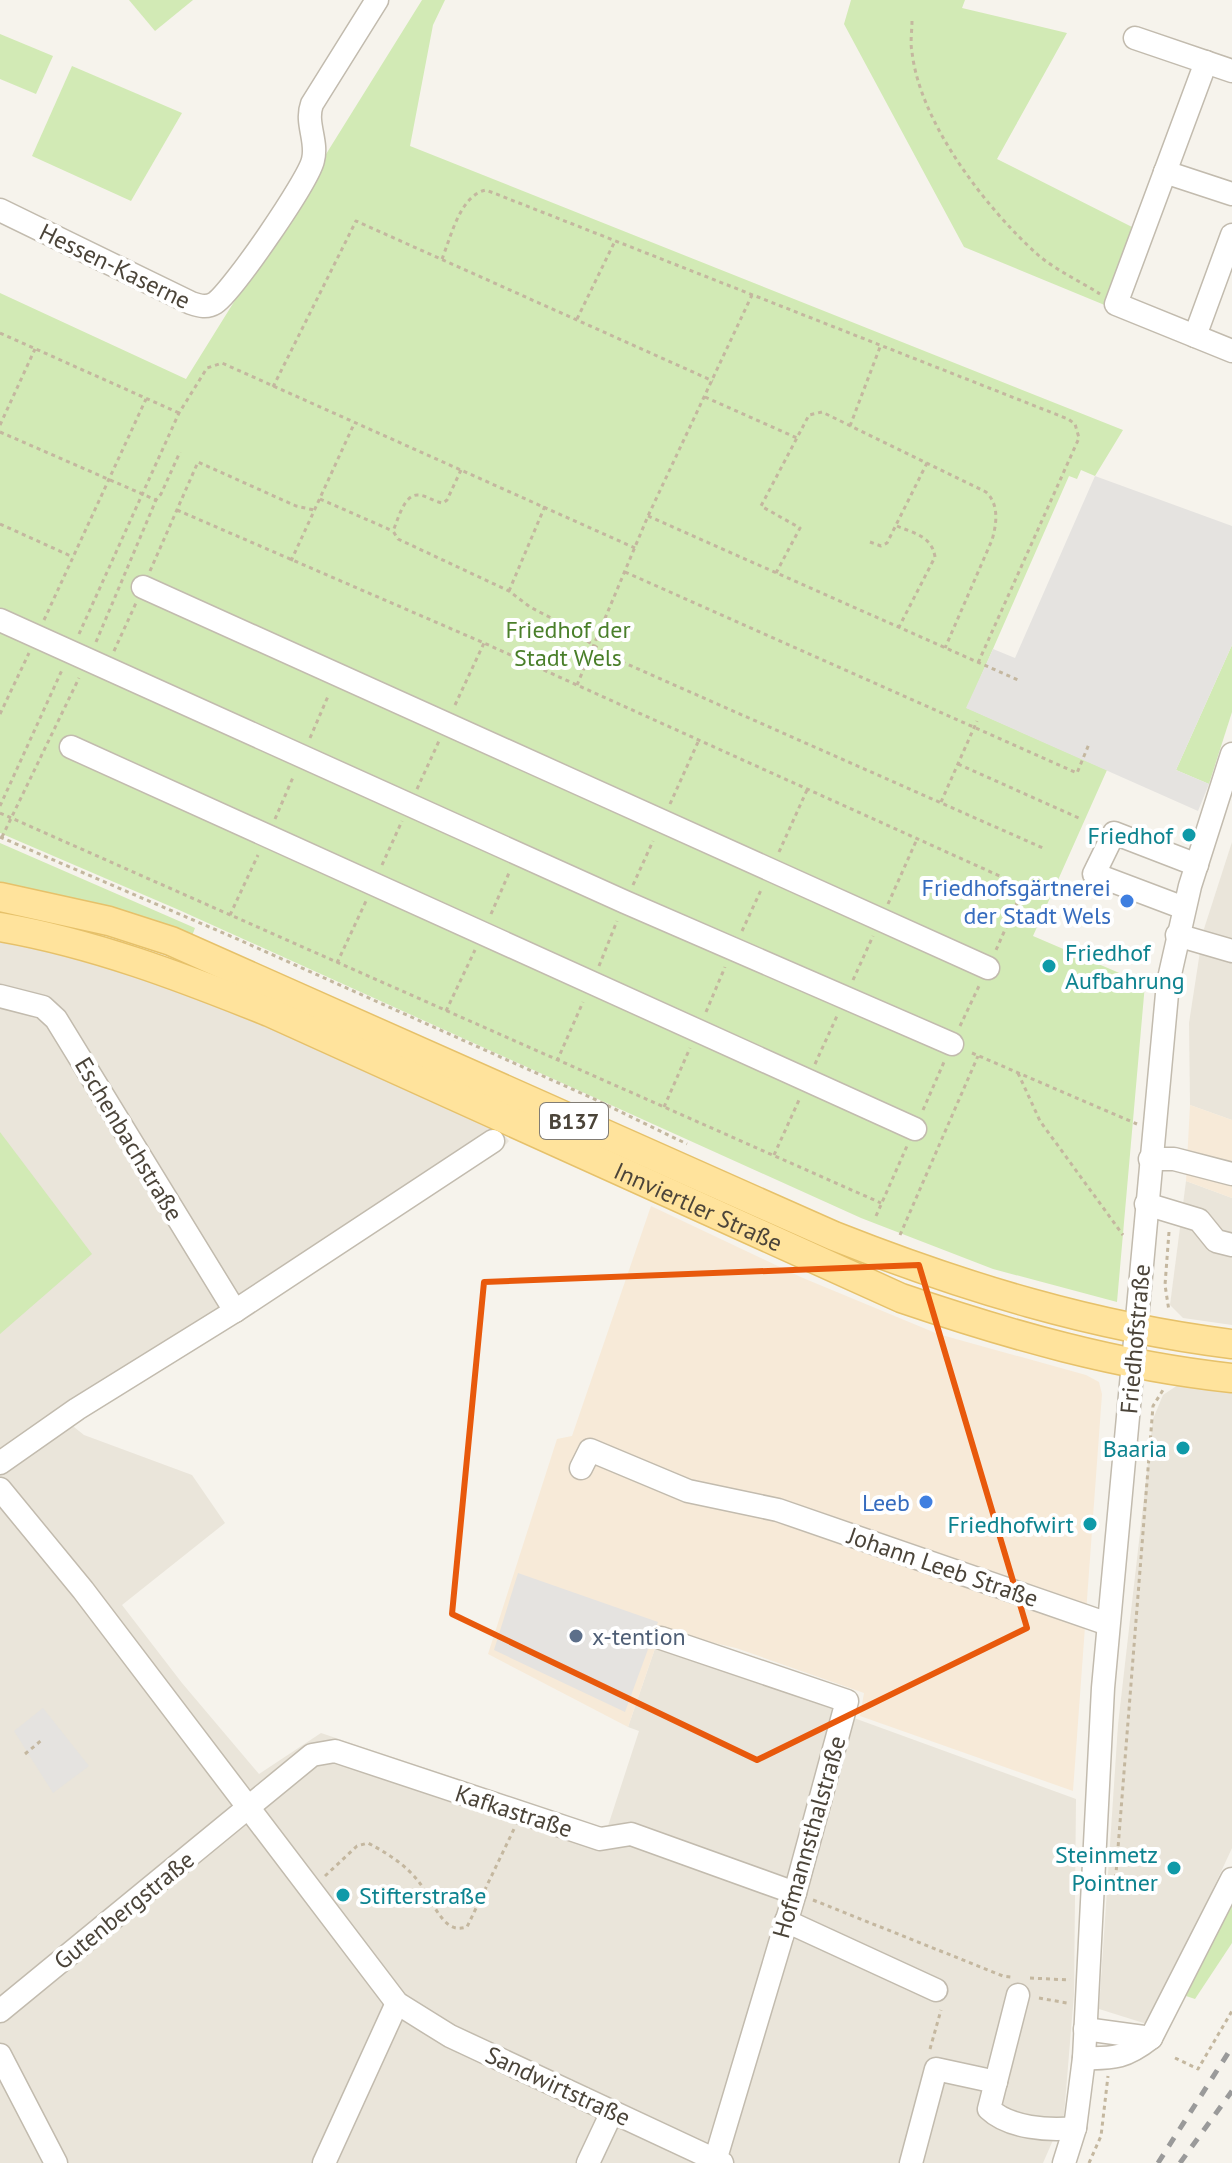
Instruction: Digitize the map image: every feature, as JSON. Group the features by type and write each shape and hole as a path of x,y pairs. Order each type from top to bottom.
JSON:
{"main road":[{"name":"Innviertler Straße","path":"0,897 109,921 171,941 834,1236 909,1266 987,1292 1093,1320 1137,1317 1169,1336 1232,1344"},
{"name":"Innviertler Straße","path":"0,927 34,933 174,974 269,1012 901,1298 985,1327 1133,1365 1232,1378"}],"street":[{"name":"Hessen-Kaserne","path":"0,210 191,303 201,307 212,305 230,288 274,227 310,168 313,160 309,121 312,104 377,0"},
{"path":"1135,38 1232,71"},
{"path":"1206,62 1116,304 1232,351"},
{"path":"1165,172 1232,194"},
{"path":"1195,336 1232,235"},
{"path":"143,587 988,968"},
{"path":"0,620 693,932 962,1048"},
{"path":"71,747 915,1129"},
{"name":"Friedhofstraße","path":"1064,2163 1075,2128 1084,2058 1108,1624 1168,983 1184,908 1232,754"},
{"path":"1184,908 1094,874 1114,833 1197,865"},
{"path":"1177,935 1232,951"},
{"name":"Eschenbachstraße","path":"0,996 43,1007 56,1019 235,1311"},
{"path":"0,1463 77,1409 235,1311 493,1141"},
{"path":"1150,1159 1174,1159 1232,1174"},
{"path":"1146,1204 1199,1220 1216,1241 1232,1245"},
{"name":"Johann Leeb Straße","path":"581,1468 590,1450 688,1491 778,1510 1108,1624"},
{"path":"0,1489 83,1590 397,2003 324,2163"},
{"name":"Hofmannsthalstraße","path":"661,1638 847,1701 718,2162"},
{"name":"Kafkastraße","path":"248,1807 312,1755 335,1751 600,1839 631,1834 795,1893"},
{"name":"Gutenbergstraße","path":"0,2011 248,1807"},
{"path":"1084,2058 1109,2059 1132,2053 1151,2038 1232,1879"},
{"path":"786,1921 936,1990"},
{"path":"1018,1995 989,2109 1000,2119 1056,2130 1075,2128"},
{"name":"Sandwirtstraße","path":"397,2003 450,2036 718,2162"},
{"path":"1085,2029 1151,2038"},
{"path":"0,2055 56,2163"},
{"path":"911,2163 936,2069 996,2082"},
{"path":"588,2163 612,2112"}],"path":[{"path":"912,21 912,53 924,97 953,157 1038,256 1116,304"},
{"path":"442,259 466,203 478,192 486,190 1068,419 1078,431 1079,438 978,663"},
{"path":"273,387 356,221 713,381"},
{"path":"577,319 615,241"},
{"path":"577,685 648,516 752,295"},
{"path":"0,333 179,413"},
{"path":"850,426 880,345"},
{"path":"0,425 35,349"},
{"path":"88,660 142,494 179,413 207,368 222,363 635,548"},
{"path":"705,397 797,438"},
{"path":"0,714 146,399"},
{"path":"776,573 800,528 761,506 809,415 822,412 986,492 993,499 996,525 945,648"},
{"path":"291,561 354,424"},
{"path":"0,432 156,500"},
{"path":"180,452 156,500 88,660 13,819 1,838 235,938 690,1145"},
{"path":"0,806 88,660 143,587 198,462 296,506 314,510"},
{"path":"870,542 881,546 887,543 927,463"},
{"path":"393,531 407,500 420,495 443,503 461,470"},
{"path":"320,499 393,531 398,539 509,591 611,657 1043,848"},
{"path":"509,591 545,506"},
{"path":"177,510 577,685 1024,887"},
{"path":"648,516 1018,680"},
{"path":"0,524 73,557"},
{"path":"897,526 927,539 934,548 935,557 899,627"},
{"path":"625,572 976,724 1077,773 1089,744"},
{"path":"230,915 337,676"},
{"path":"941,803 976,724"},
{"path":"958,764 1081,819"},
{"path":"0,813 881,1203"},
{"path":"962,1048 1153,1131"},
{"path":"898,1239 978,1056"},
{"path":"1018,1073 1040,1121 1123,1235"},
{"path":"1169,1312 1165,1285 1170,1210"},
{"path":"1137,1317 1169,1312 1178,1316"},
{"path":"1115,1886 1153,1406 1165,1388 1169,1371"},
{"path":"25,1754 43,1739"},
{"path":"310,1890 357,1846 368,1843 385,1851 405,1868 452,1927 467,1927 521,1814"},
{"path":"795,1893 1003,1976 1088,1981"},
{"path":"936,1990 945,1996 927,2060 936,2069"},
{"path":"1018,1995 1086,2006"},
{"path":"1175,2058 1198,2069 1232,2011"},
{"path":"1089,2163 1101,2136 1109,2059"}],"highlighted area":[{"path":"919,1265 1027,1628 757,1760 452,1614 484,1282"}],"shaded area":[{"name":"Friedhof","path":"1095,476 1232,526 1232,645 1176,770 1209,784 1198,811 966,708 993,649 1015,658"},
{"path":"1232,842 1232,1120 1190,1105 1189,1023 1203,932"},
{"path":"0,939 18,941 207,999 497,1127 509,1141 500,1151 69,1423 84,1435 192,1475 225,1523 122,1605 182,1683 259,1774 321,1733 607,1829 639,1731 628,1727 661,1631 858,1698 854,1718 1076,1799 1074,1994 1064,2115 1043,2163 0,2163"},
{"path":"1190,1105 1232,1120 1232,1198 1186,1181"},
{"path":"1186,1181 1232,1198 1232,1325 1183,1318 1170,1305"},
{"name":"Leeb","path":"651,1206 803,1278 938,1334 1086,1375 1099,1382 1102,1394 1073,1791 860,1716 864,1693 736,1648 661,1631 628,1727 488,1654 557,1439 572,1436"},
{"path":"1181,1383 1232,1391 1232,1848 1150,2025 1099,2009 1118,1725 1153,1419 1163,1395"},
{"name":"x-tention","path":"518,1573 658,1622 625,1712 494,1650"},
{"path":"43,1708 89,1766 53,1793 14,1731"}],"green space":[{"path":"129,0 193,0 155,31"},
{"name":"Friedhof der Stadt Wels","path":"422,0 445,0 433,25 410,146 1123,430 1095,476 1081,470 1077,479 1069,476 967,708 1107,770 1033,936 1145,984 1117,1302 993,1269 861,1218 179,910 0,833 0,293 186,379"},
{"path":"851,0 965,0 962,8 1067,33 997,159 1136,229 1107,306 964,247 844,24"},
{"path":"0,34 53,56 36,94 0,79"},
{"path":"72,66 182,113 131,201 32,156"},
{"path":"1232,645 1232,712 1209,784 1176,770"},
{"path":"0,843 195,928 192,936 107,906 0,882"},
{"path":"0,1132 92,1254 0,1334"},
{"path":"1232,1903 1232,1943 1195,1999 1186,1996"}],"railway":[{"path":"1158,2163 1232,2047"},
{"path":"1180,2163 1232,2091"}],"place":[{"name":"Friedhof","path":"1189,835"},
{"name":"Friedhofsgärtnerei der Stadt Wels","path":"1127,901"},
{"name":"Friedhof Aufbahrung","path":"1049,966"},
{"name":"Baaria","path":"1183,1448"},
{"name":"Leeb","path":"926,1502"},
{"name":"Friedhofwirt","path":"1090,1524"},
{"name":"x-tention","path":"576,1636"},
{"name":"Steinmetz Pointner","path":"1174,1868"},
{"name":"Stifterstraße","path":"343,1895"}]}
